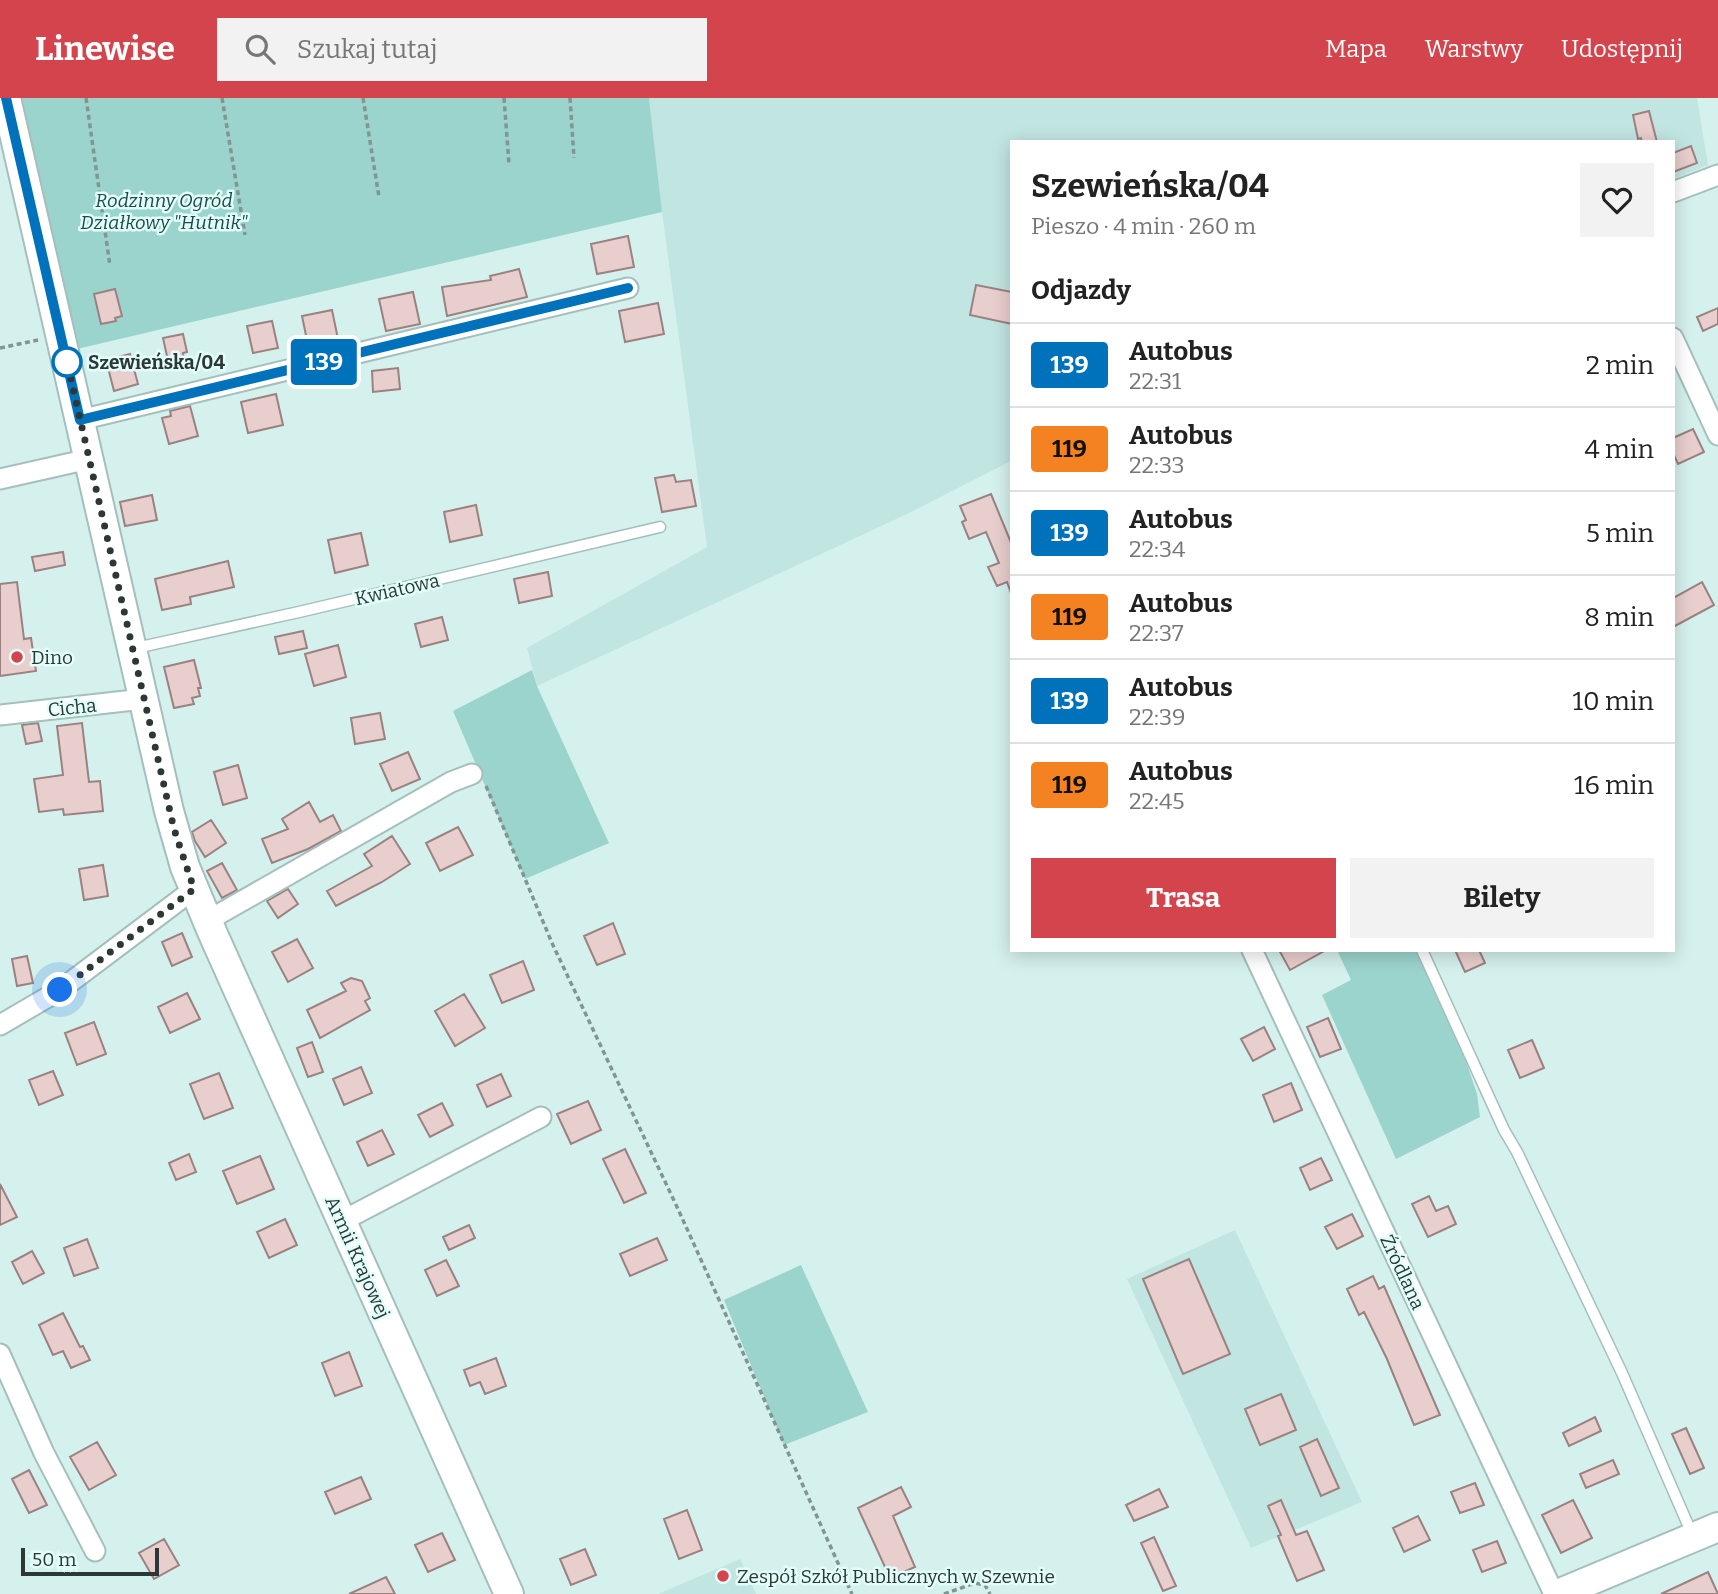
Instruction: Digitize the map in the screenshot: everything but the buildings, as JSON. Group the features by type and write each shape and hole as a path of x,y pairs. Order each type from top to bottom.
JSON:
{"street":[{"name":"Armii Krajowej","path":"6,98 9,150 60,334 174,829 194,889 509,1594"},
{"path":"1675,191 1718,175"},
{"path":"80,420 628,288"},
{"path":"1675,342 1718,435"},
{"path":"0,479 89,459"},
{"name":"Cicha","path":"0,715 143,699"},
{"path":"207,921 451,782 472,774"},
{"path":"0,1025 60,990 194,889"},
{"name":"Źródlana","path":"1253,952 1556,1594"},
{"path":"342,1222 541,1117"},
{"path":"0,1354 44,1453 95,1550"},
{"path":"1556,1594 1706,1532"}],"lane":[{"name":"Kwiatowa","path":"132,648 299,612 660,527"},
{"path":"1423,952 1458,1025 1480,1080 1617,1362 1706,1532"}],"path":[{"path":"86,98 110,266"},
{"path":"222,98 245,236"},
{"path":"363,98 379,197"},
{"path":"504,98 509,164"},
{"path":"570,98 574,158"},
{"path":"0,348 60,334"},
{"path":"472,774 484,781 552,943 678,1209 852,1594"},
{"path":"944,1594 975,1583 985,1585 990,1594"}],"shaded area":[{"path":"649,98 1697,98 1708,165 1675,178 1675,140 1010,140 1010,462 907,514 537,686 527,648 707,547"},
{"path":"1235,1230 1362,1502 1251,1548 1127,1279"},
{"name":"Zespół Szkół Publicznych w Szewnie","path":"740,1559 756,1594 658,1594"}],"green space":[{"name":"Rodzinny Ogród Działkowy \"Hutnik\"","path":"22,98 649,98 662,212 77,349"},
{"path":"532,670 609,843 525,879 453,711"},
{"path":"1338,952 1418,952 1456,1031 1477,1094 1480,1117 1396,1159 1322,995 1351,980"},
{"path":"801,1265 868,1412 784,1445 724,1300"}],"bus line":[{"name":"139","path":"6,98 80,420 628,288"}],"place":[{"name":"Szewieńska/04","path":"67,362"},
{"name":"Dino","path":"17,657"},
{"name":"Zespół Szkół Publicznych w Szewnie","path":"723,1576"}],"route":[{"path":"60,990 194,889 174,829 67,362"}]}
